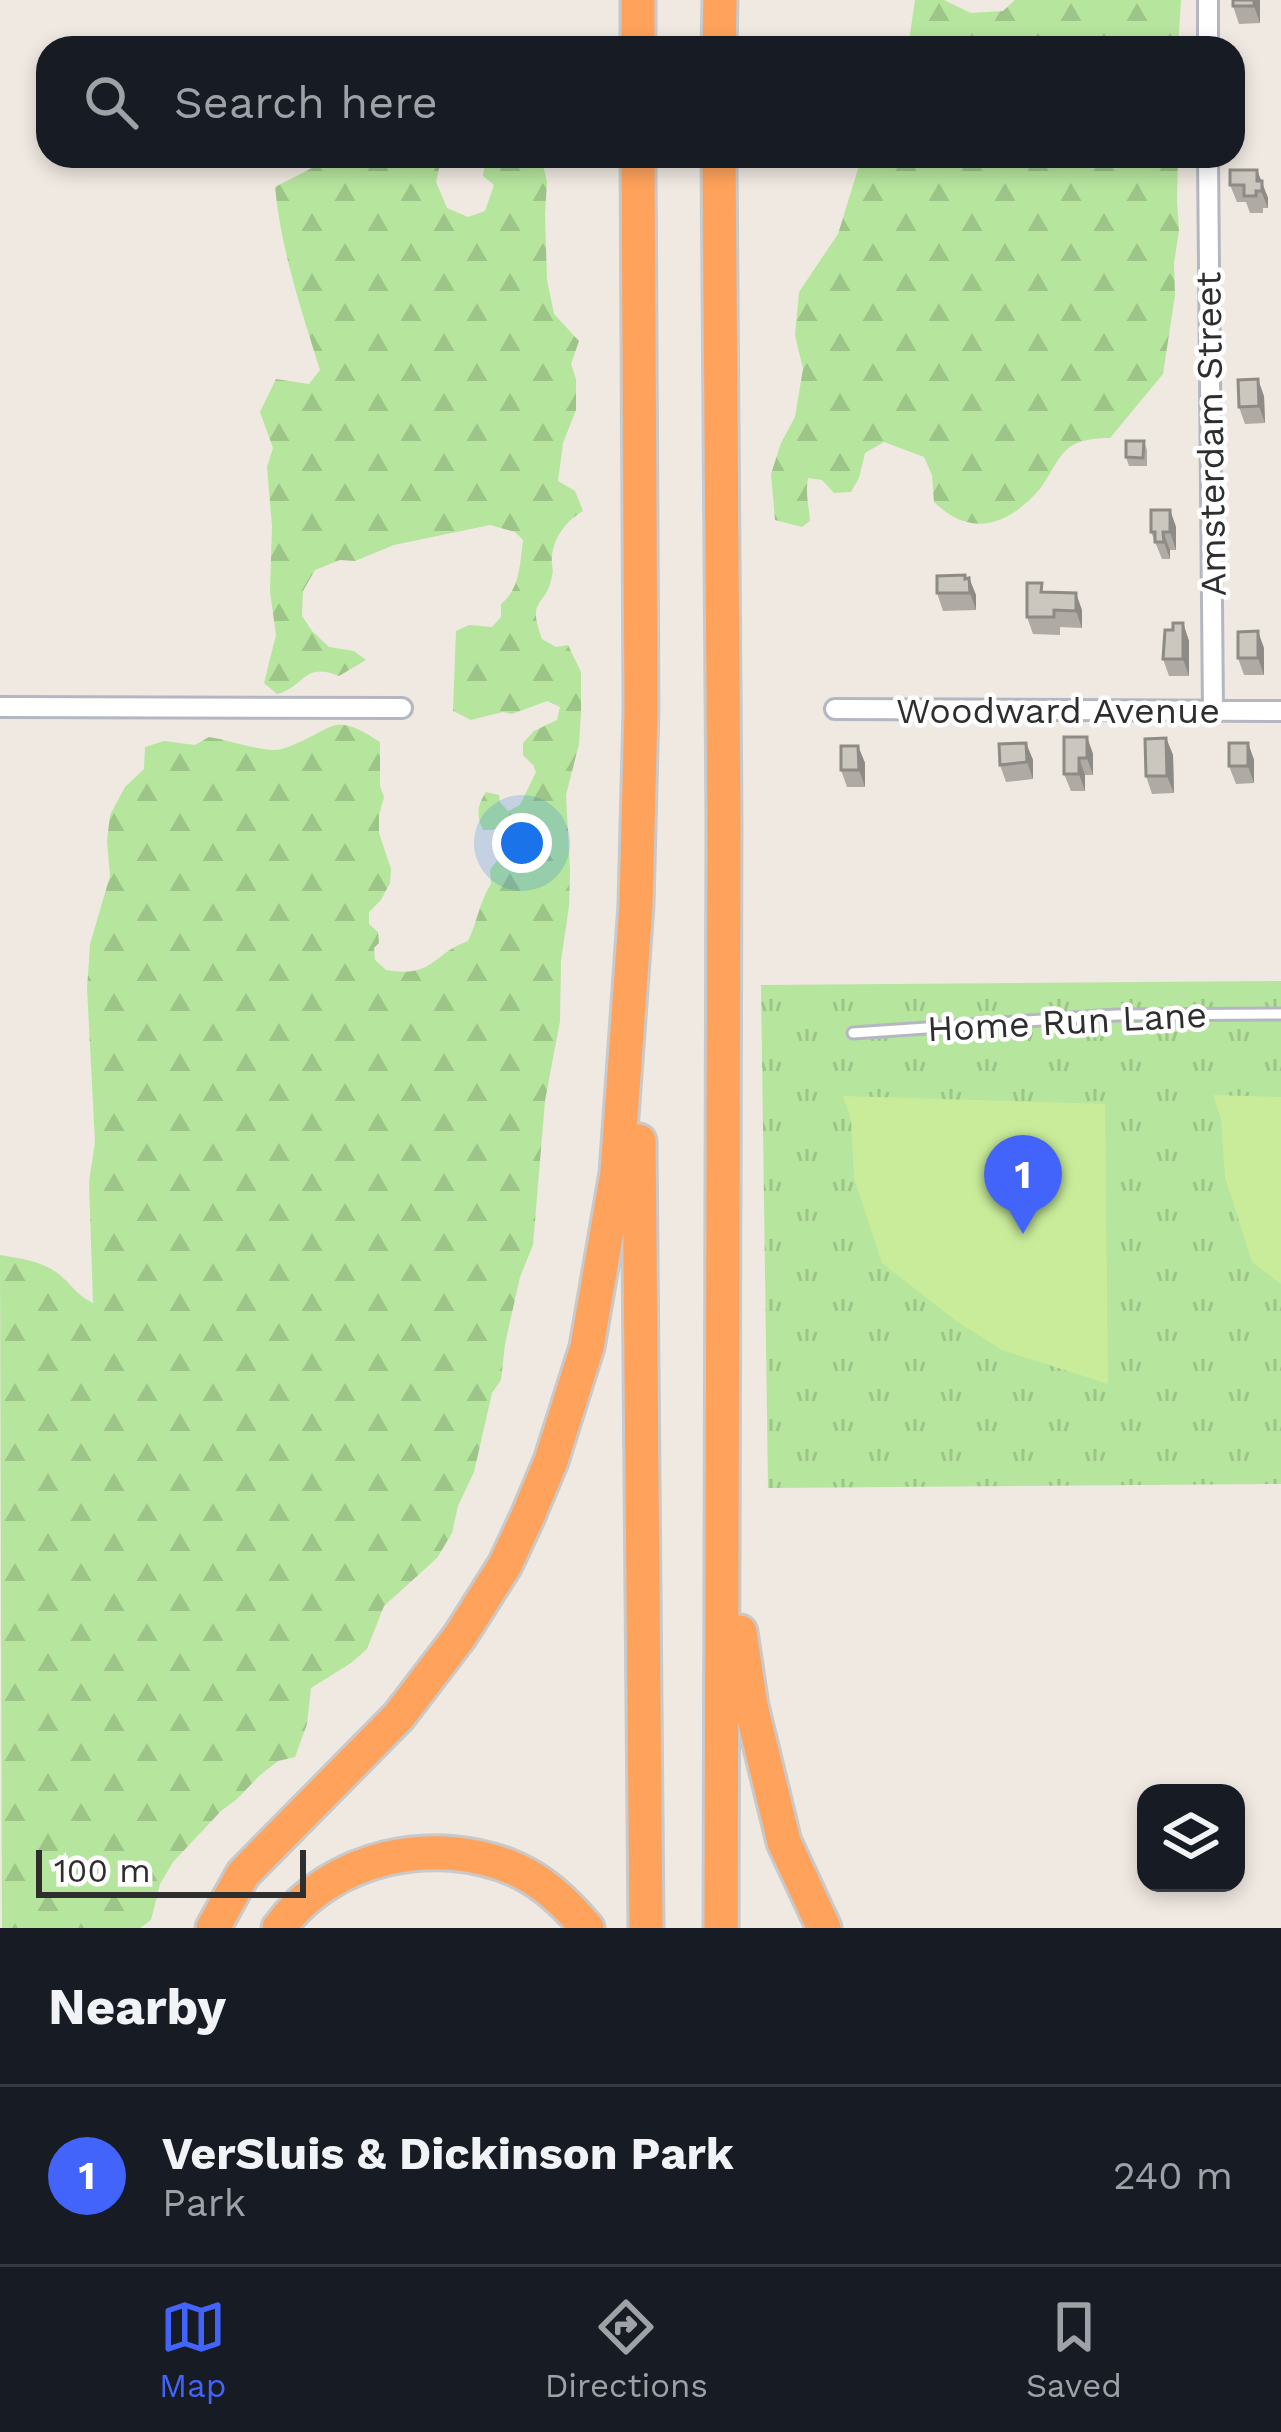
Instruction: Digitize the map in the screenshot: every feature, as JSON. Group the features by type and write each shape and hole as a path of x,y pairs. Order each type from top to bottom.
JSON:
{"highway":[{"path":"638,0 638,36"},
{"path":"719,36 720,0"},
{"path":"638,168 641,709 636,905 646,1928"},
{"path":"719,168 724,822 721,1928"},
{"path":"213,1928 243,1874 363,1755 430,1678 505,1565 527,1518 575,1390 604,1259 617,1174 636,905"},
{"path":"724,1467 751,1706 784,1842 824,1928"},
{"path":"279,1928 314,1892 360,1866 397,1855 434,1852 484,1858 518,1870 572,1910 586,1928"}],"street":[{"path":"1208,0 1208,36"},
{"name":"Amsterdam Street","path":"1208,168 1214,712"},
{"path":"0,707 402,708"},
{"name":"Woodward Avenue","path":"836,709 1281,711"}],"lane":[{"name":"Home Run Lane","path":"853,1033 1116,1015 1281,1014"}],"green space":[{"path":"915,0 944,0 971,13 1003,11 1015,0 1181,0 1179,36 910,36"},
{"path":"312,168 439,168 436,182 447,208 468,217 485,211 494,185 483,176 484,168 544,168 547,280 554,314 579,341 571,364 576,410 563,443 558,481 575,491 583,511 566,524 555,543 552,576 536,616 542,639 556,647 568,645 581,672 581,713 579,744 566,795 569,906 533,1245 520,1277 501,1380 492,1393 474,1472 452,1533 437,1558 384,1606 367,1649 311,1688 307,1724 295,1757 278,1761 259,1776 173,1862 160,1884 151,1920 140,1928 2,1928 0,1255 50,1268 93,1303 89,1182 95,1142 87,988 90,944 110,876 110,815 125,787 144,769 145,747 164,741 195,745 209,737 275,750 335,726 364,733 380,742 384,797 379,833 391,869 390,883 369,912 369,924 378,932 375,960 386,970 414,971 468,941 491,884 490,870 499,858 520,856 516,830 502,826 483,830 479,806 486,792 499,795 508,811 520,805 536,772 523,755 523,743 534,731 557,720 560,707 547,701 512,714 471,720 453,711 456,631 469,625 492,627 501,617 501,604 512,591 520,567 523,540 515,532 490,525 394,545 315,570 303,591 302,616 329,647 354,651 366,660 339,676 311,673 277,694 264,683 276,635 270,592 267,467 273,448 260,412 276,379 309,384 320,370 287,257 275,187"},
{"path":"858,168 1178,168 1175,295 1163,374 1110,438 1086,440 1068,449 1039,490 1001,519 975,524 948,513 934,502 932,475 924,457 884,442 865,453 851,492 834,493 822,480 808,478 810,521 802,527 775,520 771,474 795,417 803,369 795,335 799,292 838,234"},
{"path":"1281,981 1281,1484 768,1488 761,985"},
{"path":"1213,1095 1281,1097 1281,1284 1252,1262 1225,1177 1221,1119"},
{"path":"843,1096 1105,1104 1108,1384 1002,1350 882,1263 854,1178 851,1120"}],"building":[{"path":"1233,0 1254,0 1254,6 1233,6"},
{"path":"1230,170 1257,170 1262,191 1244,196 1244,185 1230,185"},
{"path":"1258,379 1259,406 1239,407 1238,380"},
{"path":"1126,441 1144,441 1143,458 1126,457"},
{"path":"1151,510 1170,510 1170,532 1163,532 1164,542 1155,542"},
{"path":"965,575 970,593 937,593 937,576"},
{"path":"1027,583 1042,583 1041,592 1076,593 1076,611 1054,610 1054,617 1027,617"},
{"path":"1173,623 1183,623 1183,659 1163,659 1165,630 1173,630"},
{"path":"1258,631 1258,658 1238,658 1238,632"},
{"path":"1064,737 1087,737 1087,758 1079,758 1079,774 1064,774"},
{"path":"1166,738 1167,776 1146,776 1145,739"},
{"path":"1026,743 1027,762 1000,765 999,744"},
{"path":"1229,743 1248,743 1248,766 1229,766"},
{"path":"841,746 858,746 859,770 841,770"}],"place":[{"name":"VerSluis & Dickinson Park","path":"1023,1234"}]}
